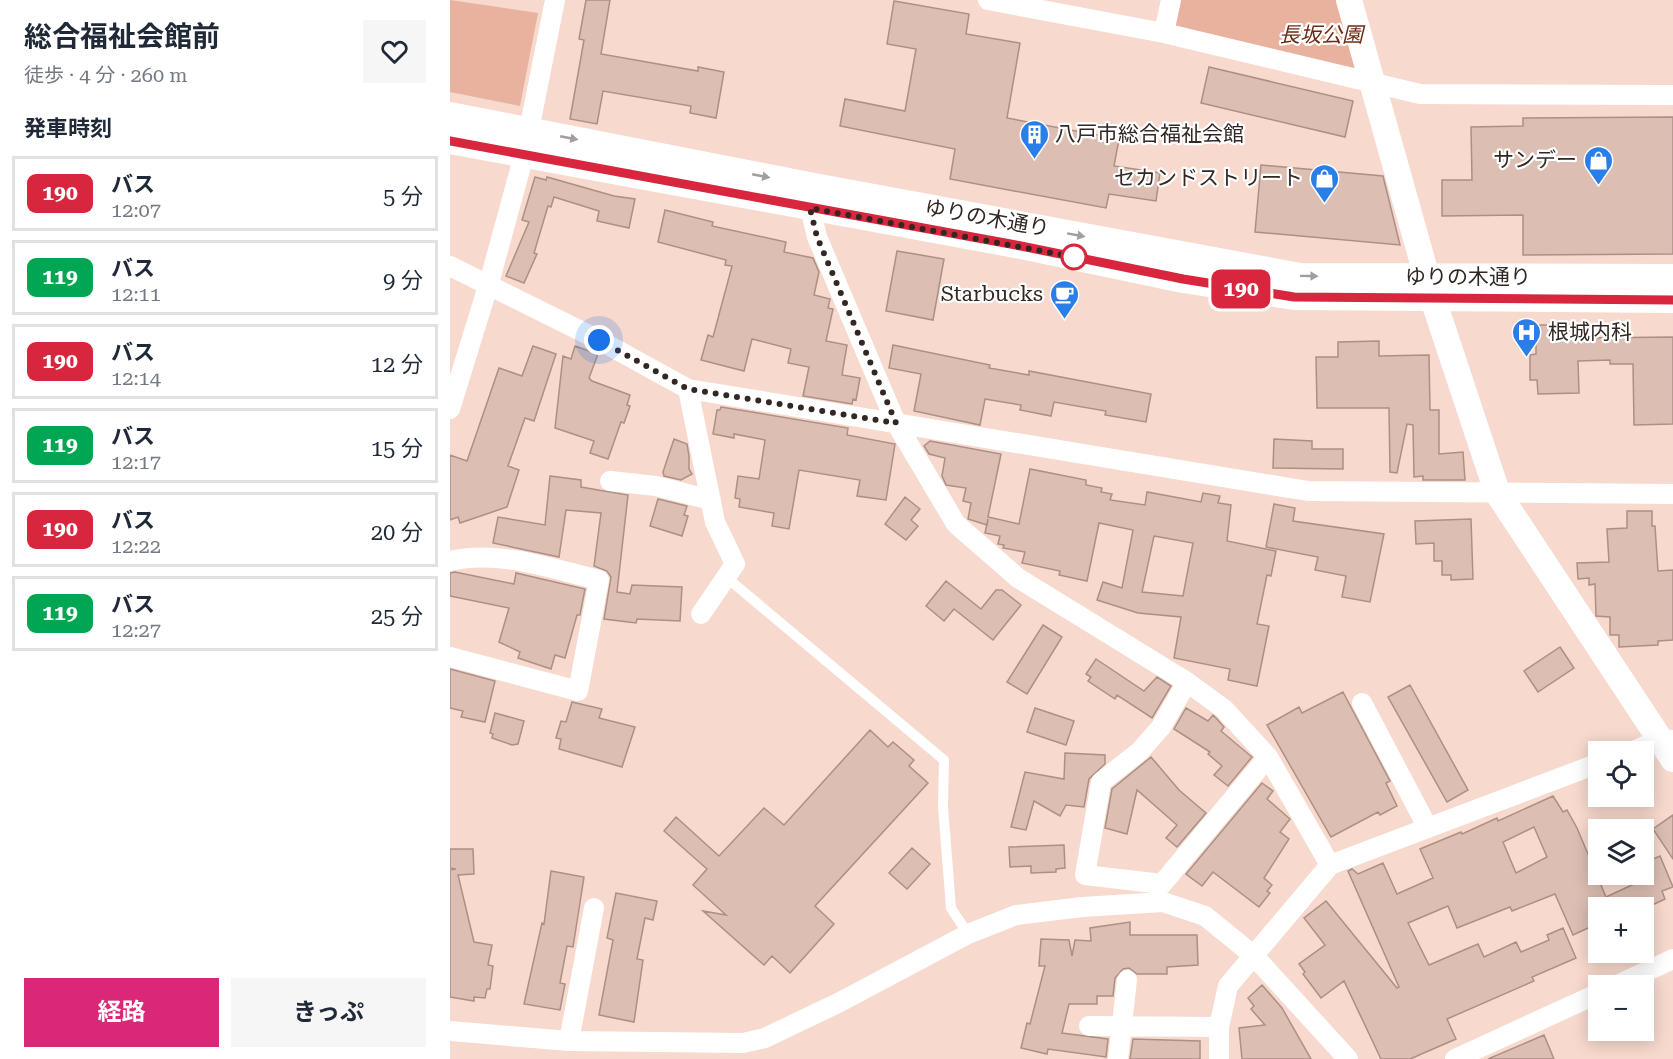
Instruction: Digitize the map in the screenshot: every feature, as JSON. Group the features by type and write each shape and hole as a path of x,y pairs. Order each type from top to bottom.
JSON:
{"street":[{"path":"450,409 489,283 526,142 555,0"},
{"path":"988,0 1164,33 1372,85 1420,94 1673,95"},
{"path":"1164,33 1171,0"},
{"path":"1349,0 1430,288 1497,492 1669,747 1654,749"},
{"name":"ゆりの木通り","path":"450,115 526,142 812,197 1021,246 1183,279 1294,297 1430,288 1673,277"},
{"name":"ゆりの木通り","path":"450,141 526,142"},
{"path":"812,197 817,237 896,423 956,524 1018,578 1187,682 1224,709 1268,757 1330,865"},
{"path":"450,266 489,283 688,389 1308,491 1673,494"},
{"name":"ゆりの木通り","path":"1430,288 1673,300"},
{"path":"688,389 715,522 735,564 701,614"},
{"path":"610,480 656,486 711,500"},
{"path":"450,561 474,555 499,556 598,580 578,691 450,657"},
{"path":"1187,682 1161,727 1140,751 1101,782 1085,874 1162,884 1268,757"},
{"path":"1362,703 1428,828"},
{"path":"1219,1059 1219,1027 1228,986 1330,865 1588,767"},
{"path":"450,1031 569,1041 646,1051 743,1043 765,1038 840,1002 968,934 1016,915 1082,907 1163,902 1205,916 1253,955 1348,1059"},
{"path":"569,1041 594,908"},
{"path":"1639,975 1673,959"},
{"path":"1118,1059 1127,980"},
{"path":"1455,1059 1588,998"},
{"path":"1089,1026 1123,1029 1219,1027"}],"lane":[{"path":"726,577 944,760 943,807 951,908 968,934"}],"green space":[{"path":"450,0 538,13 520,106 450,92"},
{"name":"長坂公園","path":"1171,0 1349,0 1373,85 1164,33"}],"building":[{"path":"586,0 610,0 601,54 698,71 698,67 724,72 716,118 690,113 691,106 603,91 597,124 570,119 584,40 579,39"},
{"path":"894,1 969,14 966,34 1020,43 1007,118 1119,139 1114,166 1160,173 1156,201 1109,194 1106,208 950,179 955,149 840,126 845,99 905,111 916,49 887,44"},
{"path":"1209,67 1353,101 1345,137 1201,103"},
{"name":"サンデー","path":"1673,117 1673,254 1523,255 1523,215 1442,216 1442,180 1472,180 1471,127 1523,126 1523,118"},
{"name":"セカンドストリート","path":"1261,165 1383,176 1400,245 1255,232"},
{"path":"535,177 546,180 547,177 614,196 635,199 629,228 597,221 599,211 554,197 551,207 548,206 534,253 537,254 524,283 506,276 529,222 522,220"},
{"path":"665,210 713,222 712,226 786,242 784,252 813,258 819,272 814,295 830,299 828,308 833,309 826,341 847,345 842,375 860,378 856,400 853,399 852,404 803,396 809,367 788,363 791,349 752,339 744,371 701,360 708,335 713,337 732,266 725,265 726,260 658,242"},
{"path":"897,251 944,259 933,320 886,311"},
{"path":"1536,325 1582,325 1582,338 1673,337 1673,424 1634,425 1633,364 1610,364 1610,360 1578,361 1579,393 1538,394 1537,380 1530,380 1530,355 1536,354"},
{"path":"1379,341 1379,356 1429,355 1430,410 1439,410 1439,454 1463,452 1465,480 1423,480 1423,476 1414,477 1413,425 1407,424 1397,473 1390,472 1389,408 1317,408 1316,357 1338,357 1338,342"},
{"path":"893,345 990,365 989,368 1029,375 1029,371 1151,394 1146,422 1105,415 1106,411 1054,402 1051,416 1020,410 1021,405 985,399 980,425 914,411 921,374 889,368"},
{"path":"533,346 556,354 534,421 525,418 508,466 519,470 507,507 460,523 458,517 450,520 450,455 467,461 499,368 522,376"},
{"path":"575,346 598,354 589,378 592,381 630,395 627,405 630,406 624,423 621,422 608,459 590,453 594,441 555,428 563,356 571,359"},
{"path":"721,407 848,428 847,435 895,444 886,500 857,496 860,480 799,470 789,529 772,526 774,513 739,507 740,499 735,498 738,476 759,479 765,440 734,434 734,438 713,434 717,410"},
{"path":"674,439 687,444 689,469 692,474 681,480 664,476 663,472"},
{"path":"1274,439 1312,441 1312,449 1343,449 1343,469 1273,468"},
{"path":"930,441 1001,454 988,517 1019,524 1030,469 1086,480 1086,485 1102,488 1101,492 1112,494 1110,500 1145,505 1147,492 1201,502 1203,493 1220,496 1218,503 1231,505 1227,541 1276,551 1271,576 1267,575 1257,624 1269,626 1257,686 1228,680 1230,669 1174,658 1181,617 1138,613 1097,600 1103,582 1122,588 1133,530 1099,523 1087,581 1059,575 1060,571 1022,563 1025,552 1003,548 1004,545 998,544 1000,536 985,533 987,525 968,519 971,503 963,501 966,488 946,485 942,476 945,458 929,454 924,446","holes":["1154,536 1193,543 1183,596 1142,592"]},
{"path":"550,476 581,480 581,487 628,495 617,592 630,594 632,585 682,587 680,621 637,619 636,623 604,619 611,577 607,571 594,566 601,513 566,510 559,557 493,543 498,517 545,525"},
{"path":"905,497 920,509 911,520 918,526 906,540 885,524"},
{"path":"658,499 687,506 684,515 688,516 682,536 650,526"},
{"path":"1274,504 1295,508 1293,521 1384,534 1370,602 1342,597 1346,576 1315,570 1318,557 1266,547"},
{"path":"1627,511 1652,511 1658,571 1673,570 1673,640 1658,641 1658,645 1619,647 1619,635 1610,635 1610,617 1596,616 1595,584 1589,585 1589,578 1578,579 1577,563 1609,562 1607,529 1627,528"},
{"path":"1471,519 1473,579 1451,580 1451,575 1442,575 1442,561 1434,561 1434,543 1416,544 1415,521"},
{"path":"455,572 514,584 516,573 585,589 580,615 577,615 565,658 555,655 551,669 518,658 520,652 499,642 509,608 450,596 450,573"},
{"path":"946,581 981,609 996,590 1002,590 1021,605 993,640 954,609 944,621 926,606"},
{"path":"1043,625 1062,637 1027,694 1007,682"},
{"path":"1560,647 1574,668 1538,692 1524,671"},
{"path":"1096,659 1144,691 1157,677 1171,686 1152,718 1117,695 1115,699 1088,681 1091,677 1086,674"},
{"path":"450,669 495,681 485,722 461,717 463,711 450,708"},
{"path":"1410,685 1468,790 1447,802 1388,697"},
{"path":"1343,692 1390,781 1386,783 1397,806 1380,815 1378,812 1331,837 1267,725 1299,707 1302,713"},
{"path":"572,702 602,709 599,718 635,727 622,767 559,749 561,739 556,738 561,721 566,722"},
{"path":"1035,708 1074,721 1066,745 1027,732"},
{"path":"1186,708 1208,721 1213,715 1224,727 1221,731 1252,757 1228,786 1214,775 1222,766 1208,754 1210,752 1174,729"},
{"path":"495,713 524,721 518,744 512,745 492,738 493,734 490,733"},
{"path":"870,730 888,747 893,742 914,760 909,766 928,783 815,906 834,924 790,973 772,956 764,965 703,911 726,915 693,885 707,869 664,831 676,817 719,856 764,808 784,825"},
{"path":"1065,753 1105,755 1105,764 1089,779 1084,807 1066,805 1060,816 1034,801 1026,830 1011,827 1025,772 1064,779"},
{"path":"1151,757 1179,790 1206,813 1177,847 1166,838 1177,825 1137,790 1127,834 1105,828 1112,789"},
{"path":"1262,783 1273,791 1267,799 1290,819 1280,832 1289,839 1264,878 1272,885 1267,891 1270,893 1259,907 1213,872 1202,886 1186,874"},
{"path":"1553,796 1563,812 1567,810 1588,854 1588,885 1601,885 1606,897 1588,897 1588,928 1573,935 1555,894 1512,911 1510,907 1457,928 1448,906 1408,923 1429,965 1478,944 1484,957 1516,942 1521,952 1549,940 1547,935 1563,928 1576,958 1532,977 1534,981 1447,1019 1456,1039 1410,1059 1381,1059 1344,981 1321,998 1303,974 1305,972 1299,964 1325,945 1304,918 1326,901 1397,988 1399,987 1348,871 1352,869 1358,874 1383,863 1397,894 1433,878 1420,849 1497,818 1498,821","holes":["1534,827 1547,857 1516,873 1503,842"]},
{"path":"1673,815 1673,859 1654,830"},
{"path":"1064,845 1065,868 1056,869 1056,872 1031,873 1031,866 1010,867 1009,847"},
{"path":"912,848 930,864 907,889 889,873"},
{"path":"450,849 473,849 474,874 458,875 474,942 492,945 488,965 493,966 490,989 487,989 485,998 474,997 474,1001 450,997 450,870 456,869 450,868"},
{"path":"1660,856 1673,887 1662,891 1665,899 1654,904 1654,897 1606,897 1632,885 1654,885 1654,859"},
{"path":"551,871 584,877 573,947 567,946 560,983 565,984 560,1010 524,1004 542,923 544,924"},
{"path":"616,893 657,901 653,920 645,918 637,959 643,960 634,1022 599,1015 613,940 607,938"},
{"path":"1130,922 1130,935 1197,935 1198,965 1167,967 1167,974 1137,974 1129,968 1123,969 1115,978 1113,996 1097,996 1097,1004 1069,1004 1062,1033 1108,1039 1106,1057 1048,1049 1047,1054 1021,1048 1027,1023 1030,1024 1045,966 1039,966 1041,939 1069,940 1072,956 1075,940 1091,941 1090,928"},
{"path":"1262,985 1282,1008 1311,1059 1242,1059 1239,1028 1265,1025 1251,1009 1254,1006 1248,998"},
{"path":"1544,1035 1554,1059 1488,1059"},
{"path":"1133,1039 1200,1041 1200,1059 1130,1059"}],"bus line":[{"name":"190","path":"450,141 1021,246 1183,279 1294,297 1673,300"}],"place":[{"name":"八戸市総合福祉会館","path":"1034,160"},
{"name":"サンデー","path":"1598,186"},
{"name":"セカンドストリート","path":"1324,204"},
{"name":"Starbucks","path":"1064,320"},
{"name":"根城内科","path":"1527,358"}],"route":[{"path":"599,340 688,389 896,423 817,237 810,208 1074,257"}]}
